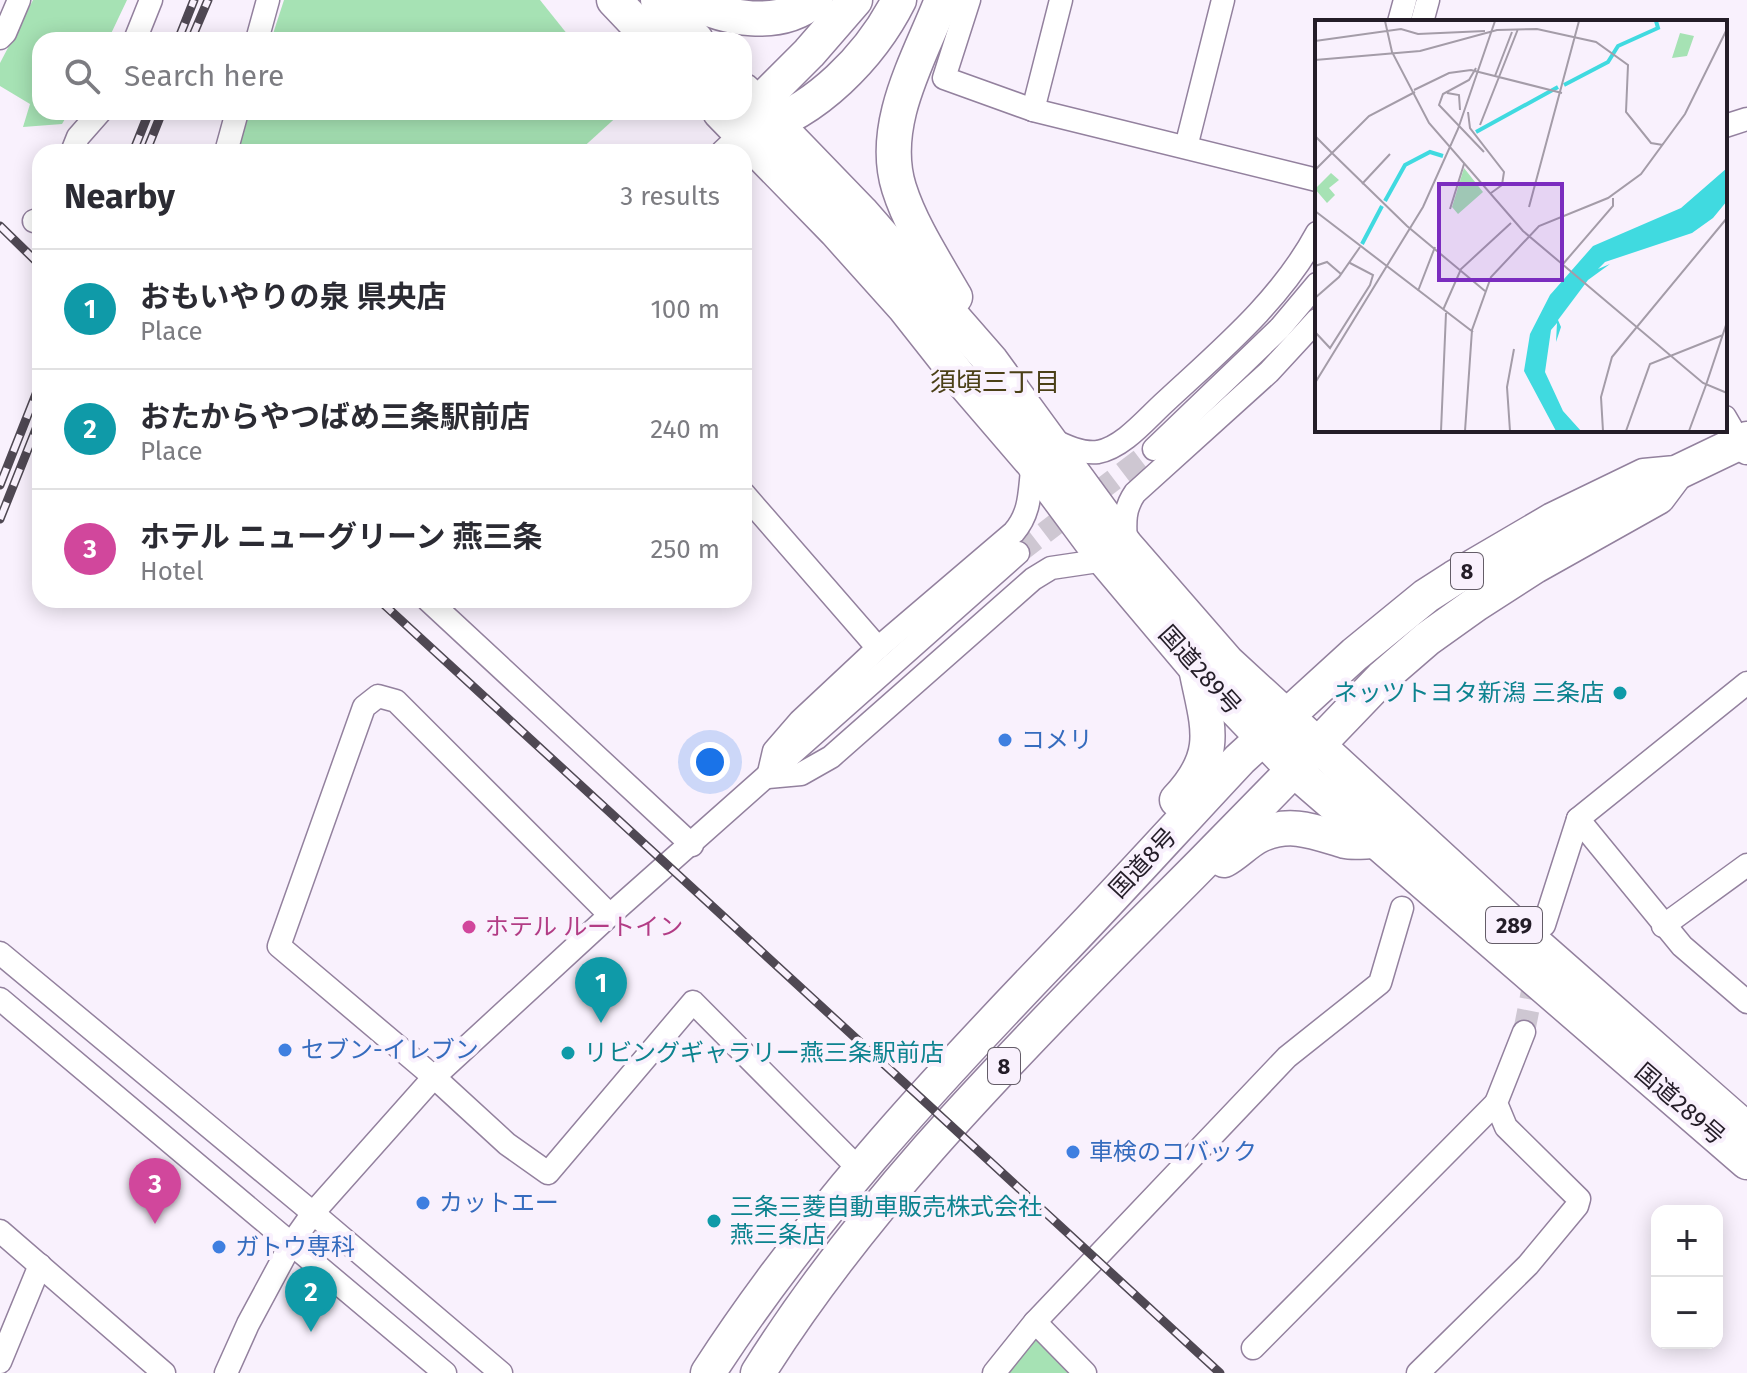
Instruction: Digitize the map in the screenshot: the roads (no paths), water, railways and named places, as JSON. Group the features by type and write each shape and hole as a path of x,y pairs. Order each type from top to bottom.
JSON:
{"highway":[{"path":"614,0 644,32"},
{"path":"658,0 688,32"},
{"path":"688,0 708,11 758,19 785,14 815,0"},
{"path":"752,111 855,0"},
{"path":"752,117 819,95 850,69 873,41 899,0"},
{"path":"942,0 898,114 894,163 898,186 909,213 991,361"},
{"name":"国道289号","path":"743,120 861,212 991,361 1042,451 1196,668 1274,727 1305,757 1517,928 1747,1130"},
{"name":"国道289号","path":"743,120 905,308 965,384 1042,451"},
{"name":"国道8号","path":"708,1373 740,1324 860,1170 928,1090 1274,727 1365,645 1426,596 1454,578 1553,520 1644,476 1676,473 1740,438"},
{"name":"国道8号","path":"758,1373 812,1294 926,1151 1067,999 1383,677 1427,639 1535,566 1658,497 1676,473"},
{"name":"国道289号","path":"1115,553 1227,662 1274,727"},
{"path":"1116,892 1134,846 1194,783 1205,759 1209,740 1196,668"},
{"name":"国道289号","path":"1305,757 1376,841 1747,1162"},
{"path":"1203,861 1226,860 1246,843 1277,829 1300,827 1348,842 1376,841"}],"street":[{"path":"0,38 19,0"},
{"path":"138,32 151,0"},
{"path":"259,32 268,0"},
{"path":"969,0 944,78 1033,110 1315,179"},
{"path":"1033,110 1061,0"},
{"path":"1186,147 1223,0"},
{"path":"1400,20 1405,0"},
{"path":"1423,20 1428,0"},
{"path":"1727,125 1747,119"},
{"path":"75,144 93,120"},
{"path":"228,144 235,120"},
{"path":"768,777 774,751 800,721 1025,519 1042,451 1068,447 1098,452 1128,436 1250,322 1275,293 1315,236"},
{"path":"1280,328 1315,272"},
{"path":"1154,449 1280,328 1315,286"},
{"path":"768,777 801,774 831,757 1033,579 1051,568 1115,553 1127,503 1135,493 1269,372 1315,322"},
{"path":"752,503 878,648"},
{"path":"226,1373 248,1324 291,1244 313,1213 434,1077 610,915 1018,553"},
{"path":"437,608 692,845"},
{"path":"1544,925 1578,819 1747,683"},
{"path":"610,915 396,701 378,696 364,707 279,946 434,1077 507,1144 548,1173 693,1002 860,1170"},
{"path":"1578,819 1663,926 1747,1002"},
{"path":"1663,926 1747,865"},
{"path":"994,1373 1035,1322 1287,1057 1380,983 1402,908"},
{"path":"0,953 501,1373"},
{"path":"0,999 445,1373"},
{"path":"1253,1348 1496,1103 1524,1032"},
{"path":"1418,1373 1528,1265 1577,1206 1579,1199 1506,1127 1496,1103"},
{"path":"0,1231 164,1373"},
{"path":"0,1362 40,1265"},
{"path":"1035,1322 1085,1373"}],"tunnel":[{"path":"1018,553 1154,449"},
{"path":"1524,1032 1536,971"}],"railway":[{"path":"181,32 194,0"},
{"path":"194,32 208,0"},
{"path":"136,144 146,120"},
{"path":"149,144 159,120"},
{"path":"0,226 32,257"},
{"path":"0,485 32,404"},
{"path":"0,519 32,439"},
{"path":"388,608 1220,1373"}],"place":[{"name":"ネッツトヨタ新潟 三条店","path":"1620,693"},
{"name":"コメリ","path":"1005,740"},
{"name":"ホテル ルートイン","path":"469,927"},
{"name":"おもいやりの泉 県央店","path":"601,1023"},
{"name":"セブン-イレブン","path":"285,1050"},
{"name":"リビングギャラリー燕三条駅前店","path":"568,1053"},
{"name":"車検のコバック","path":"1073,1152"},
{"name":"カットエー","path":"423,1203"},
{"name":"三条三菱自動車販売株式会社 燕三条店","path":"714,1221"},
{"name":"ホテル ニューグリーン 燕三条","path":"155,1224"},
{"name":"ガトウ専科","path":"219,1247"},
{"name":"おたからやつばめ三条駅前店","path":"311,1332"}],"district":[{"name":"須頃三丁目","path":"995,382"}]}
